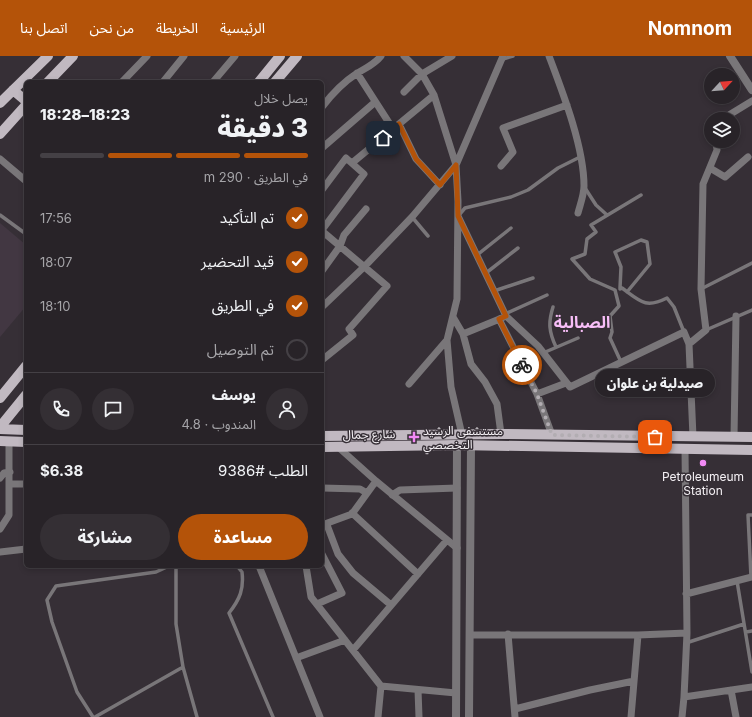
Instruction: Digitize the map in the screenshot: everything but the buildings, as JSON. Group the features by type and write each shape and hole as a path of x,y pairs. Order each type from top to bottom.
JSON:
{"main road":[{"path":"0,102 48,56"},
{"path":"50,80 73,56"},
{"path":"261,80 280,56"},
{"path":"278,80 297,56"},
{"path":"13,90 24,99"},
{"path":"0,134 24,107"},
{"path":"0,398 24,368"},
{"path":"0,428 24,398"},
{"path":"0,428 24,430"},
{"name":"شارع جمال","path":"324,435 462,436 501,434 752,437"},
{"path":"685,449 688,437"},
{"path":"5,441 24,442"},
{"name":"شارع جمال","path":"324,447 471,446 752,450"}],"street":[{"path":"124,80 147,56"},
{"path":"165,80 184,56"},
{"path":"215,80 235,56"},
{"path":"324,104 336,89 357,73 374,64 381,56"},
{"path":"404,56 422,74 434,94 456,165 458,216 457,299 447,340 451,387 462,436"},
{"path":"404,92 422,74 452,56"},
{"path":"549,56 567,105 580,157 584,187 578,213"},
{"path":"730,56 752,90"},
{"path":"324,305 365,266 412,217 456,165 503,58"},
{"path":"357,73 374,103 396,127 416,159 440,185"},
{"path":"352,163 434,94"},
{"path":"734,112 752,100"},
{"path":"324,146 374,103"},
{"path":"501,166 513,152 503,128 567,105"},
{"path":"689,344 706,330 701,289 703,184 717,148"},
{"path":"710,168 725,177 748,157"},
{"path":"324,187 346,158 364,174 324,227"},
{"path":"0,160 24,178"},
{"path":"324,268 340,246 344,235 366,209"},
{"path":"458,216 494,292 537,394 552,435"},
{"path":"324,232 387,286 349,329 353,335 324,358"},
{"path":"463,334 503,316"},
{"path":"503,316 543,353 570,387 684,332 689,344 688,437"},
{"path":"734,437 736,316"},
{"path":"453,317 463,334 471,364 485,382 497,404 501,434"},
{"path":"409,384 447,340"},
{"path":"537,394 566,383"},
{"path":"324,436 392,495 457,548"},
{"path":"0,529 9,515 10,472 5,441"},
{"path":"456,717 457,446"},
{"path":"469,717 471,446"},
{"path":"682,717 686,643 685,449"},
{"path":"0,478 4,473 10,472"},
{"path":"376,481 352,513 325,525 338,554 353,573 391,605"},
{"path":"10,484 24,484"},
{"path":"324,488 360,488 367,493"},
{"path":"392,495 400,490 457,488"},
{"path":"352,513 418,574"},
{"path":"352,650 447,540"},
{"path":"0,552 24,550"},
{"path":"316,604 342,593 324,558"},
{"path":"260,568 320,717"},
{"path":"306,568 311,597 381,686 378,717"},
{"path":"686,594 751,577"},
{"path":"470,635 638,635 686,633"},
{"path":"508,634 515,709 514,717"},
{"path":"629,717 638,635"},
{"path":"296,658 345,640"},
{"path":"515,709 590,690 634,681"},
{"path":"381,686 456,693"},
{"path":"684,697 752,686"},
{"path":"418,690 420,717"},
{"path":"731,690 736,717"}],"lane":[{"path":"503,58 513,56"},
{"path":"458,216 465,208 510,197 528,190 558,168 580,157"},
{"path":"584,187 596,205 607,215"},
{"path":"620,288 615,290 590,279 572,259 585,254 587,239 596,232 591,225 641,195"},
{"path":"0,214 24,232"},
{"path":"412,217 428,236"},
{"path":"476,256 511,228"},
{"path":"620,288 621,267 615,252 641,240 647,242 650,264 627,292"},
{"path":"485,274 518,248"},
{"path":"701,289 752,263"},
{"path":"494,292 533,278"},
{"path":"620,288 644,303 655,304 667,298 674,307 684,332"},
{"path":"615,290 619,306 610,316 612,332 610,338 621,362"},
{"path":"503,316 547,295"},
{"path":"553,307 548,320 550,334 556,347"},
{"path":"706,330 752,310"},
{"path":"543,353 578,338"},
{"path":"751,577 748,516 752,515"},
{"path":"165,568 156,572 56,586 47,600 52,622 76,692 94,717 183,667"},
{"path":"176,568 176,624 183,667 197,717"},
{"path":"239,568 242,572 243,587 239,601 229,613 273,717"},
{"path":"737,580 752,672"},
{"path":"686,643 744,624"},
{"path":"746,632 752,631"}],"shaded area":[{"path":"0,223 24,243 24,308 0,337"}],"way so far":[{"path":"522,365 537,394 552,435 655,437"}],"place":[{"name":"مستشفى الرشيد التخصصي","path":"414,437"},
{"name":"صيدلية بن علوان","path":"655,437"},
{"name":"Petroleumeum Station","path":"703,463"}],"district":[{"name":"الصبالية","path":"582,322"}],"route":[{"path":"383,138 399,124 416,159 440,185 456,165 458,216 506,316 499,319 522,365"}]}
